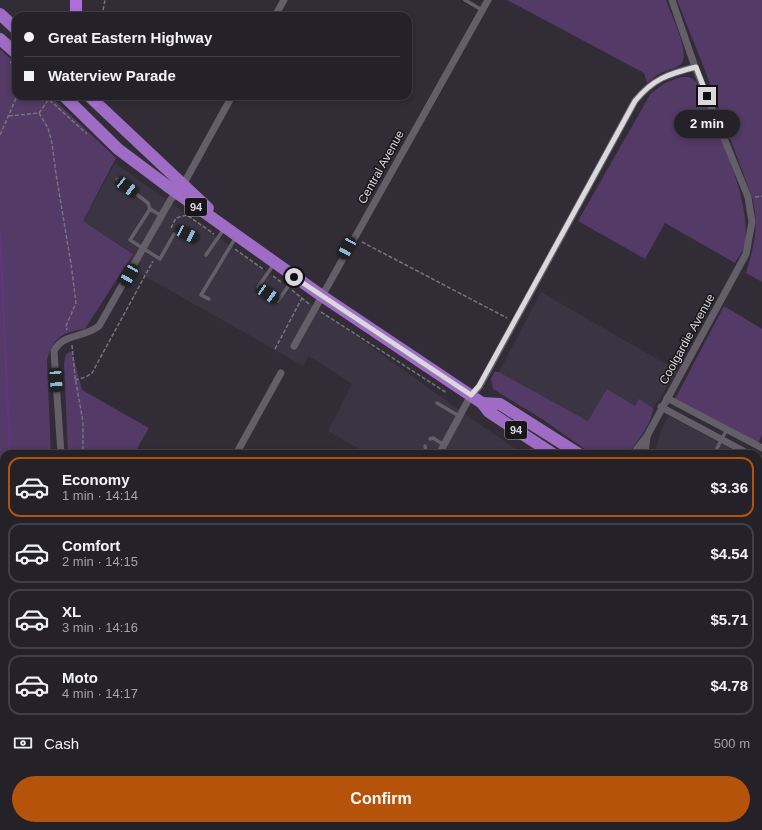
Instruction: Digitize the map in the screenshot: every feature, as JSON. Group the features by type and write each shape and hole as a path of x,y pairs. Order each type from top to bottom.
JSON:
{"highway":[{"path":"76,0 76,12"},
{"path":"0,14 12,25"},
{"path":"0,39 12,50"},
{"name":"94","path":"68,100 118,149 180,189"},
{"name":"94","path":"94,100 180,189 223,229 275,262 294,277 471,395 482,403 489,412 547,450"},
{"name":"94","path":"482,403 500,404 573,450"}],"street":[{"path":"277,12 284,0"},
{"name":"Central Avenue","path":"294,346 488,0"},
{"name":"Coolgardie Avenue","path":"636,450 647,436 661,407 746,254 752,222 748,197 696,67 672,0"},
{"path":"441,450 471,395 479,386 635,101 646,87 666,74 696,67"},
{"path":"61,450 54,351 62,341 70,337 82,335 99,326 163,217 171,199 180,189 230,100"},
{"path":"238,450 281,373"},
{"path":"667,398 726,431 762,448"},
{"path":"661,407 742,450"},
{"name":"Coolgardie Avenue","path":"645,450 647,436"}],"lane":[{"path":"465,0 482,10"},
{"path":"117,180 148,203 150,209 163,217"},
{"path":"150,209 130,240 160,259 174,234 187,234 195,238"},
{"path":"206,255 223,229"},
{"path":"208,299 201,295 238,239"},
{"path":"275,262 258,287 278,301 294,277"},
{"path":"437,402 460,417"},
{"path":"716,450 726,431"},
{"path":"430,439 433,438 444,445"},
{"path":"425,446 426,450"}],"path":[{"path":"103,12 105,0"},
{"path":"0,135 10,116 16,100"},
{"path":"10,116 38,113 48,100"},
{"path":"38,113 48,128 52,143 72,264 76,303 66,326 72,347 75,380 83,422 83,450"},
{"path":"170,231 176,218 187,214 223,229"},
{"path":"354,238 514,321"},
{"path":"238,239 268,273 315,308 451,396"},
{"path":"75,380 86,377 92,373 156,256"},
{"path":"275,348 302,298"}],"shaded area":[{"path":"507,0 666,0 682,41 684,58 678,67 658,75 647,83 644,73"},
{"path":"677,0 762,0 762,282 746,273 756,229 753,200 703,65"},
{"path":"0,49 12,60 12,100 54,100 116,158 83,221 133,254 85,329 70,332 60,337 50,352 47,360 51,450 0,450"},
{"path":"681,77 689,77 696,81 722,140 738,184 746,226 745,244 735,263 665,223 645,259 578,221 651,93 665,83"},
{"path":"115,163 517,450 361,450 328,431 352,384 309,356 303,366 125,265 133,253 83,221"},
{"path":"541,292 678,371 653,408 640,400 636,406 588,421 499,372"},
{"path":"724,306 762,329 762,435 758,443 675,399"},
{"path":"72,351 82,390 149,428 136,450 68,450 64,363 66,354"},
{"path":"494,372 499,372 588,421 607,389 635,406 639,399 653,408 652,414 647,427 631,450 586,450 542,419 493,389 491,379"},
{"path":"669,416 733,450 655,450 662,428"}],"waterway":[{"path":"0,232 10,450"}],"route":[{"path":"294,277 471,395 479,386 592,177 635,101 646,87 666,74 696,67 707,96"}]}
